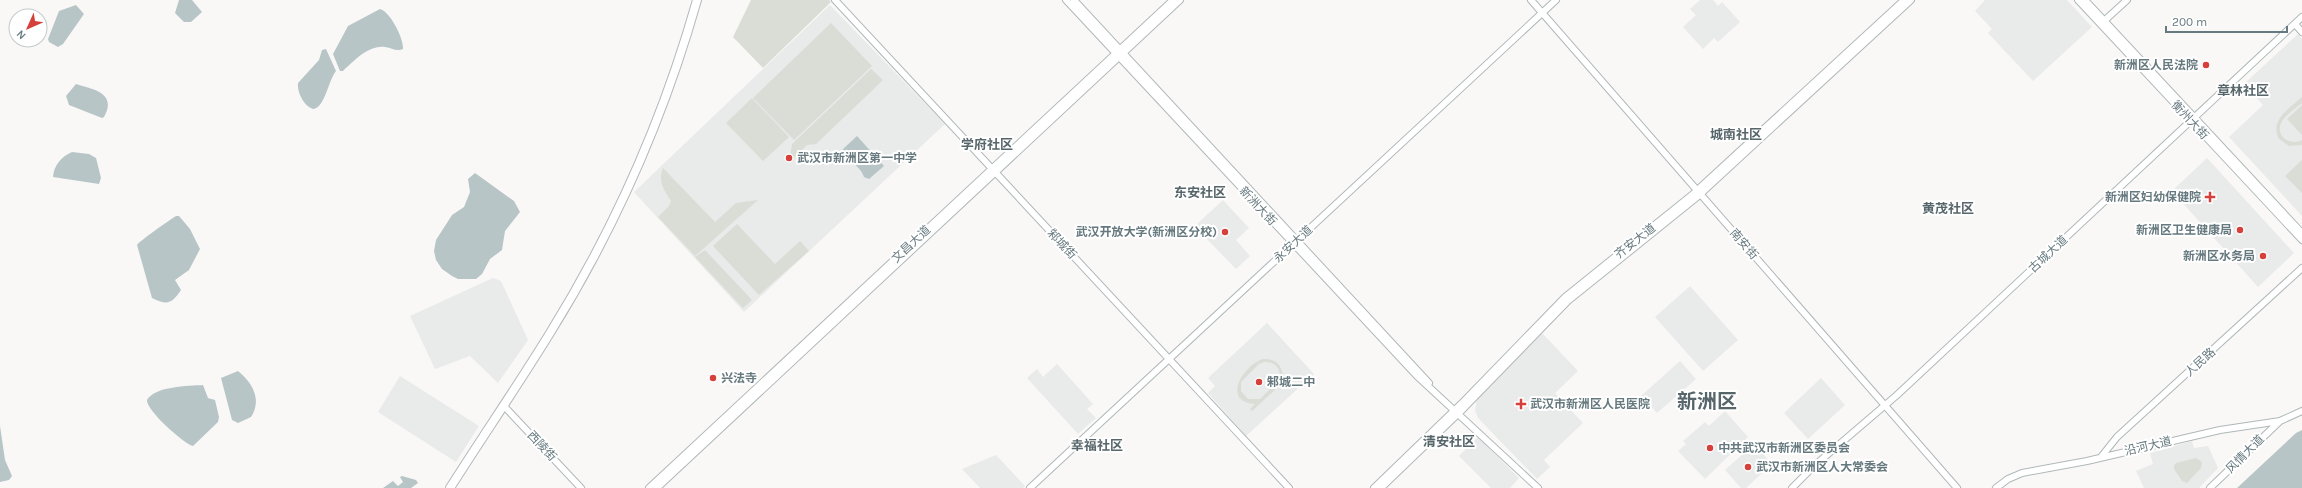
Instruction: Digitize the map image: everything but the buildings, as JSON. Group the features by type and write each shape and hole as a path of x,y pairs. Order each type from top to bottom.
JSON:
{"highway":[{"path":"450,488 558,319 628,187 668,92 697,0"}],"main road":[{"name":"邾城街","path":"835,0 1289,488"},
{"name":"新洲大街","path":"1066,0 1120,53"},
{"name":"新洲大街","path":"1074,0 1120,53 1296,242 1422,372 1436,392 1538,488"},
{"name":"文昌大道","path":"1120,53 1173,0"},
{"name":"文昌大道","path":"649,488 1120,53 1180,0"},
{"name":"南安街","path":"1531,0 1957,488"},
{"name":"永安大道","path":"1030,488 1556,0"},
{"name":"齐安大道","path":"1699,192 1904,0"},
{"name":"齐安大道","path":"1381,488 1568,300 1699,192 1911,0"},
{"name":"衡州大街","path":"2078,0 2302,233"},
{"name":"衡州大街","path":"2085,0 2302,240"},
{"path":"2104,21 2127,0"},
{"name":"古城大道","path":"1792,488 1885,405 2302,17"},
{"path":"2295,24 2302,32"},
{"name":"文昌大道","path":"657,488 994,170"},
{"name":"人民路","path":"2100,458 2117,437 2302,268"},
{"name":"西陵街","path":"504,405 581,488"},
{"name":"沿河大道","path":"1996,488 2008,479 2022,473 2100,458 2220,430 2280,421 2302,411"},
{"name":"齐安大道","path":"1374,488 1457,412"},
{"name":"风情大道","path":"2210,488 2280,421"}],"shaded area":[{"path":"179,0 192,0 202,12 191,22 184,22 175,13"},
{"path":"751,0 829,0 831,2 763,68 733,37"},
{"path":"1700,0 1713,0 1718,6 1722,2 1740,22 1718,42 1714,38 1703,49 1683,27 1696,15 1690,9"},
{"path":"1985,0 2067,0 2092,27 2033,81 1988,33 1992,29 1975,11"},
{"path":"76,5 84,14 63,44 58,47 49,42 48,39 59,11"},
{"name":"武汉市新洲区第一中学","path":"830,5 945,124 744,312 634,192"},
{"path":"380,9 388,15 396,26 403,44 403,49 396,50 385,47 373,48 362,54 343,71 340,71 333,54 348,26"},
{"path":"831,23 872,66 794,140 753,98"},
{"path":"2298,34 2302,39 2302,216 2229,137 2263,105 2244,84"},
{"path":"326,49 336,71 321,104 313,109 302,99 298,83 319,60 322,50"},
{"path":"871,69 883,80 816,144 807,145 789,163 792,144"},
{"path":"76,84 95,90 105,97 108,102 104,117 102,118 69,105 66,96"},
{"path":"2302,97 2302,103 2288,114 2281,123 2280,132 2285,139 2293,142 2302,140 2302,145 2289,146 2279,139 2277,126 2282,115"},
{"path":"752,98 789,137 763,161 726,123"},
{"path":"2302,105 2302,135 2287,119"},
{"path":"857,136 884,166 869,179 864,177 850,159 844,157 842,150"},
{"path":"72,152 89,154 96,158 101,178 99,184 53,177 59,162"},
{"path":"2207,158 2294,253 2258,287 2172,191"},
{"path":"2302,160 2302,193 2285,176"},
{"path":"663,168 715,222 736,203 758,200 695,256 658,217 669,206 671,201 661,181"},
{"path":"475,173 514,201 520,212 505,231 502,250 490,259 482,274 476,279 458,279 442,269 436,260 434,251 436,240 452,215 464,207 470,192 468,179"},
{"name":"武汉开放大学(新洲区分校)","path":"1223,200 1249,228 1236,240 1250,256 1236,269 1206,238 1208,236 1197,224"},
{"path":"176,216 179,216 190,229 200,249 189,270 175,280 181,290 175,298 169,302 162,302 152,298 137,245 148,235"},
{"path":"737,224 775,264 800,241 809,251 759,295 713,246"},
{"path":"705,250 752,300 743,308 695,257"},
{"path":"493,278 501,281 528,340 498,383 470,356 435,369 410,316"},
{"path":"1690,286 1738,340 1703,371 1655,317"},
{"name":"邾城二中","path":"1267,323 1314,374 1246,436 1208,393 1215,386 1208,378"},
{"name":"武汉市新洲区人民医院","path":"1542,333 1578,371 1555,393 1583,423 1544,460 1550,467 1537,479 1478,418 1475,410 1477,398"},
{"path":"1263,359 1275,361 1282,370 1283,378 1288,374 1290,376 1252,411 1250,409 1255,404 1245,402 1239,397 1237,390 1243,375 1256,363","holes":["1268,362 1277,366 1280,376 1279,380 1260,399 1248,399 1241,391 1241,382 1259,364"]},
{"path":"1680,361 1696,379 1657,413 1641,396"},
{"path":"1057,364 1093,404 1087,409 1096,418 1078,434 1027,378 1037,369 1043,377"},
{"path":"238,371 252,386 256,398 256,404 251,417 238,423 232,420 221,378"},
{"path":"400,376 479,426 456,462 378,412"},
{"path":"1821,378 1845,405 1808,439 1784,413"},
{"path":"203,385 208,398 215,400 219,417 218,422 193,446 181,439 158,418 148,405 147,400 151,395 164,389 181,386"},
{"name":"中共武汉市新洲区委员会","path":"1725,411 1748,437 1705,479 1678,451 1686,444 1683,441 1705,422 1709,426"},
{"path":"0,426 5,460 12,476 9,480 0,482"},
{"path":"2302,430 2302,488 2237,488 2296,433"},
{"path":"1478,437 1519,478 1510,488 1491,488 1459,456"},
{"path":"2192,441 2194,448 2208,446 2218,468 2199,488 2144,488 2136,471 2153,464 2150,453"},
{"name":"武汉市新洲区人大常委会","path":"1754,444 1772,464 1746,488 1741,488 1725,470"},
{"path":"996,455 1025,486 1023,488 980,488 962,469"},
{"path":"2196,458 2202,462 2201,468 2187,483 2182,481 2174,469 2174,465 2176,463"},
{"path":"402,476 416,480 418,483 411,488 383,488 393,481 398,486 403,482 400,477"}],"place":[{"name":"新洲区人民法院","path":"2206,65"},
{"name":"武汉市新洲区第一中学","path":"789,158"},
{"name":"新洲区妇幼保健院","path":"2210,197"},
{"name":"新洲区卫生健康局","path":"2240,230"},
{"name":"武汉开放大学(新洲区分校)","path":"1225,232"},
{"name":"新洲区水务局","path":"2263,256"},
{"name":"兴法寺","path":"713,378"},
{"name":"邾城二中","path":"1259,382"},
{"name":"武汉市新洲区人民医院","path":"1521,404"},
{"name":"中共武汉市新洲区委员会","path":"1710,448"},
{"name":"武汉市新洲区人大常委会","path":"1748,467"}],"district":[{"name":"章林社区","path":"2243,90"},
{"name":"城南社区","path":"1736,134"},
{"name":"学府社区","path":"987,144"},
{"name":"东安社区","path":"1200,192"},
{"name":"黄茂社区","path":"1948,208"},
{"name":"新洲区","path":"1707,401"},
{"name":"清安社区","path":"1449,441"},
{"name":"幸福社区","path":"1097,445"}]}
